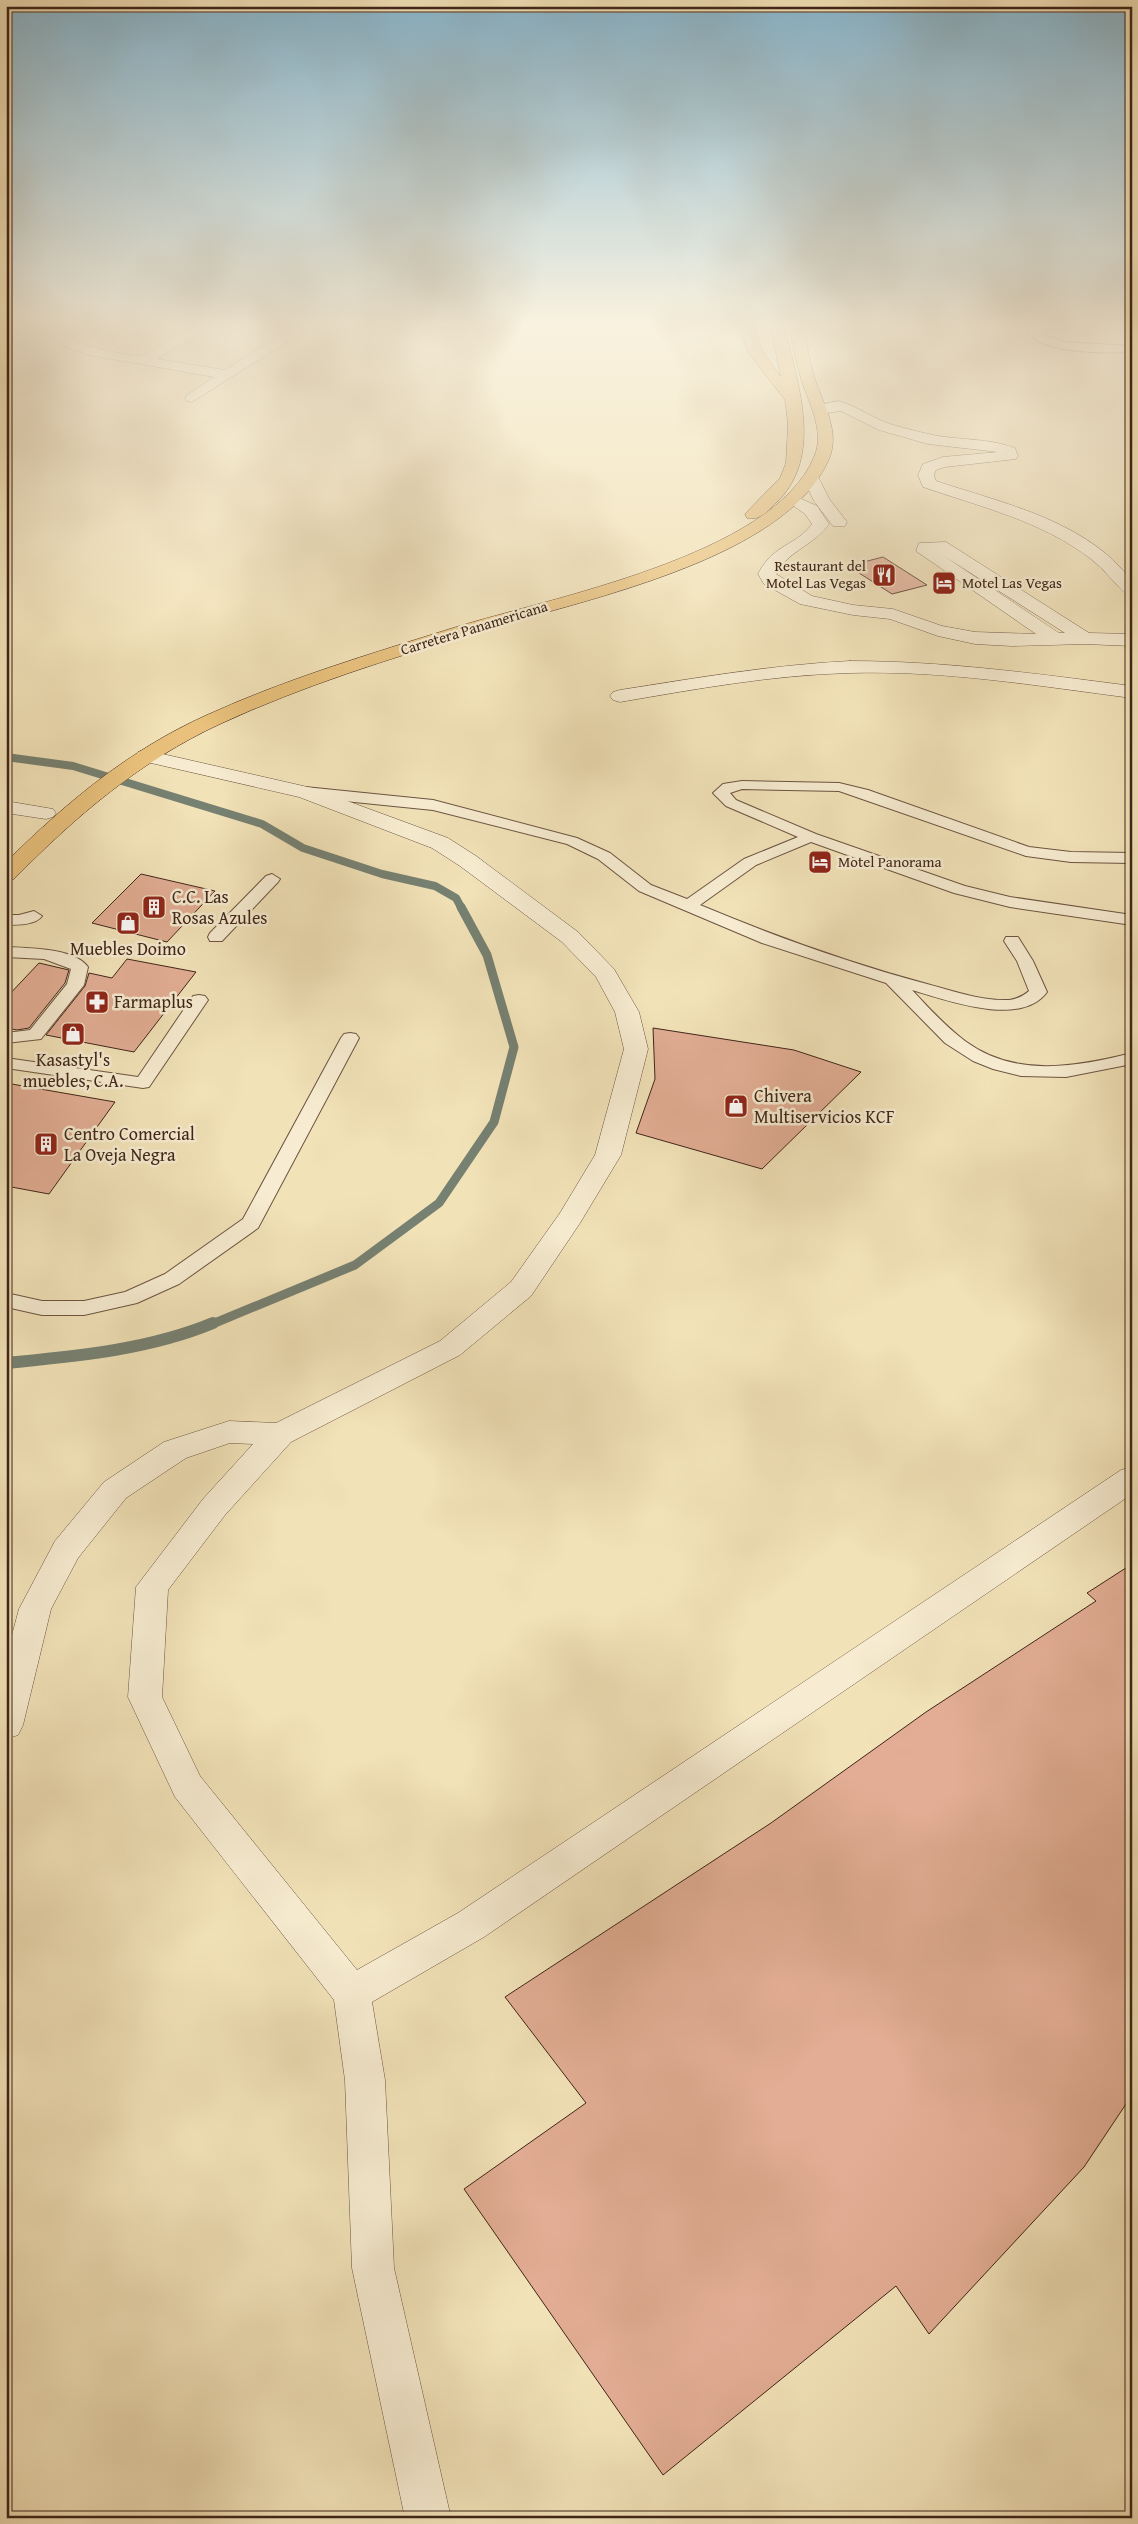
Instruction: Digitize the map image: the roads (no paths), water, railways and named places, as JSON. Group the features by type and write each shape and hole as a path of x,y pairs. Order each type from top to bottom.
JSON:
{"main road":[{"name":"Carretera Panamericana","path":"6,851 70,791 107,762 153,732 280,676 335,656 661,556 717,534 747,519 770,501 788,478 794,460 797,441"},
{"name":"Carretera Panamericana","path":"6,874 45,835 91,794 136,761 183,734 310,680 448,635 622,584 698,555 754,530 795,501 811,478 825,448 824,441"}],"street":[{"path":"937,441 954,444 1000,447 1009,451 1010,456 960,460 929,467 926,475 929,484 1022,515 1060,532 1097,555 1132,590"},
{"path":"811,478 822,501 840,523 834,536 790,565 786,573 787,577 817,589 871,600 893,614 938,631 975,638 1012,640 1054,638 1132,640"},
{"path":"795,501 811,510 821,524 815,534 777,555 767,574 770,580 806,600 853,610 893,614"},
{"path":"1054,638 925,551 925,547 940,546 1085,638"},
{"path":"620,696 746,675 803,669 883,666 1030,678 1132,692"},
{"path":"136,761 305,792 440,843 468,861 570,937 606,974 627,1012 636,1049 608,1155 571,1217 521,1289 450,1348 280,1434 214,1507 152,1587 145,1697 187,1786 352,1993 365,2080 373,2268 428,2518"},
{"path":"6,807 46,812"},
{"path":"6,1725 35,1609 66,1550 115,1490 175,1450 229,1432 280,1434"},
{"path":"352,1993 471,1925 1132,1478"}],"lane":[{"path":"1132,858 1071,857 1026,851 864,793 839,787 742,785 728,787 721,793 731,802 811,837 960,890 1010,902 1132,920"},
{"path":"305,792 433,805 572,841 604,856 645,888 768,939 893,980 974,1002 1009,1005 1027,1001 1038,992 1025,961 1012,941"},
{"path":"688,906 750,862 811,837"},
{"path":"216,937 272,879"},
{"path":"6,920 20,920 34,916"},
{"path":"6,952 45,953 67,958 80,967 75,985 35,1035 6,1038"},
{"path":"893,980 959,1046 991,1064 1023,1072 1042,1072 1078,1069 1132,1058"},
{"path":"6,1063 143,1083 199,1000"},
{"path":"6,1300 42,1308 84,1308 130,1298 172,1279 251,1223 350,1038"}],"waterway":[{"path":"6,757 73,766 262,824 303,848 382,874 435,886 456,898 462,909"},
{"path":"210,1325 355,1265 439,1203 494,1122 514,1047 487,955 461,907"},
{"path":"6,1363 137,1346 163,1340 213,1323"}],"place":[{"name":"Restaurant del Motel Las Vegas","path":"884,575"},
{"name":"Motel Las Vegas","path":"944,583"},
{"name":"Motel Panorama","path":"820,862"},
{"name":"C.C. Las Rosas Azules","path":"154,907"},
{"name":"Muebles Doimo","path":"128,923"},
{"name":"Farmaplus","path":"97,1002"},
{"name":"Kasastyl's muebles, C.A.","path":"73,1034"},
{"name":"Chivera Multiservicios KCF","path":"736,1106"},
{"name":"Centro Comercial La Oveja Negra","path":"46,1144"}]}
